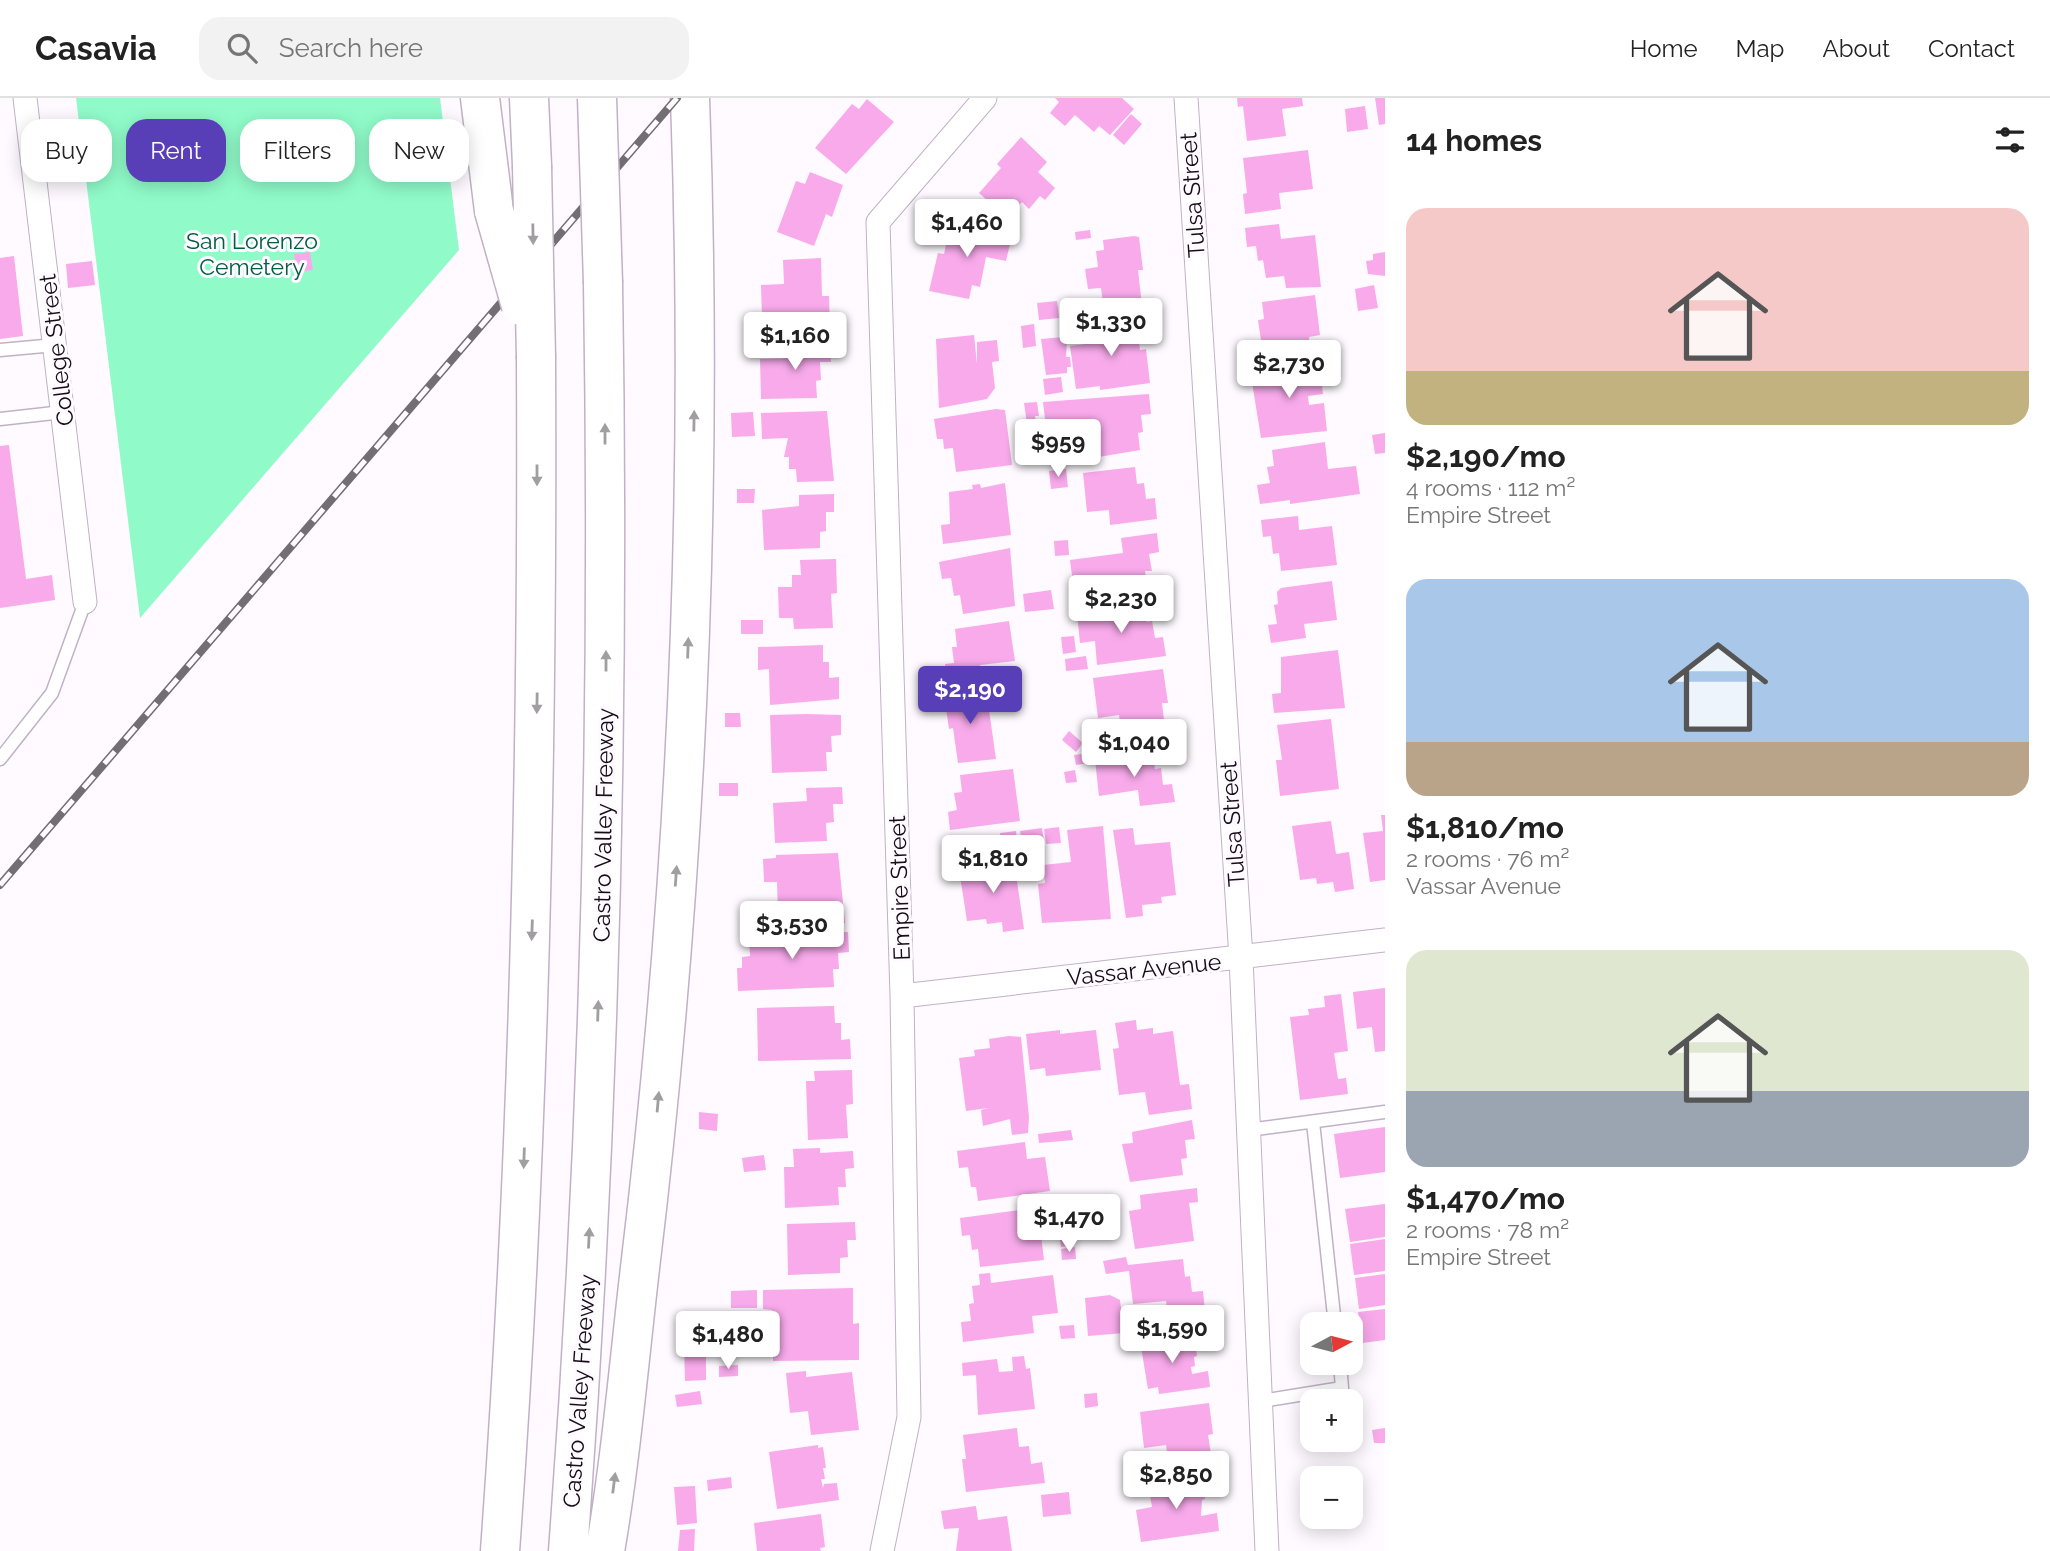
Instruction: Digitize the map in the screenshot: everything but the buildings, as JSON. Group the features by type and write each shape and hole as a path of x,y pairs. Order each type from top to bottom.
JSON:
{"highway":[{"path":"480,98 494,211 536,358"},
{"path":"500,1551 523,1187 532,945 537,678 536,358 529,98"},
{"name":"Castro Valley Freeway","path":"568,1551 593,1166 601,914 606,561 603,283 597,98"},
{"path":"605,1551 652,1170 682,788 690,604 695,225 690,98"}],"street":[{"name":"College Street","path":"25,98 85,602"},
{"name":"Empire Street","path":"881,1551 909,1417 902,996 878,222 985,98"},
{"name":"Tulsa Street","path":"1186,98 1241,958 1267,1551"},
{"name":"Vassar Avenue","path":"902,996 1385,940"}],"lane":[{"path":"0,350 55,345"},
{"path":"0,419 63,412"},
{"path":"0,760 52,693 85,602"},
{"path":"1248,1130 1385,1112"},
{"path":"1313,1122 1334,1312"},
{"path":"1261,1401 1342,1388 1341,1376"}],"green space":[{"name":"San Lorenzo Cemetery","path":"76,98 440,98 443,119 369,119 369,182 450,182 459,250 140,618 86,182 112,182 112,119 79,119"}],"railway":[{"path":"0,885 677,98"}]}
